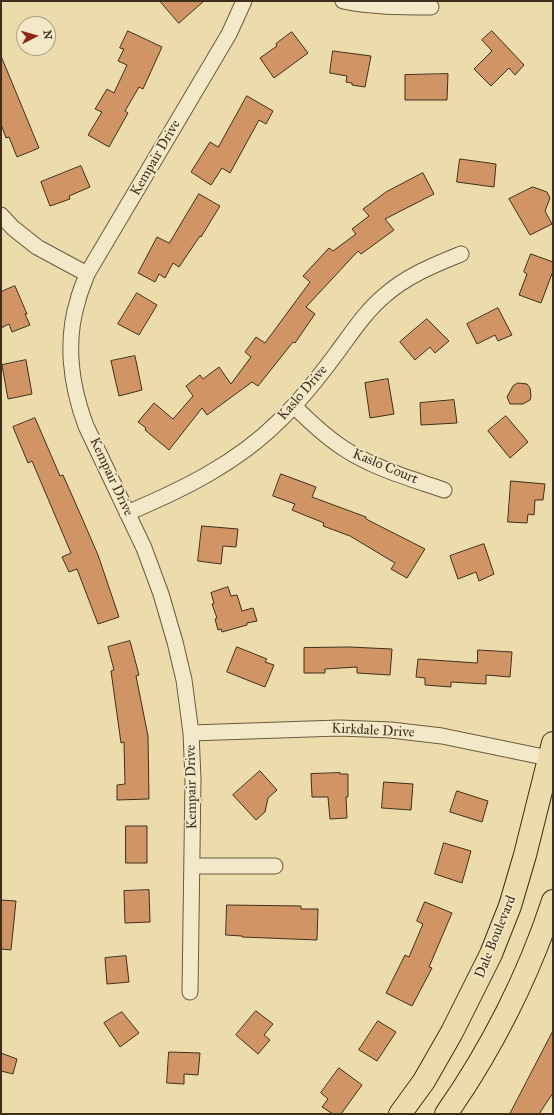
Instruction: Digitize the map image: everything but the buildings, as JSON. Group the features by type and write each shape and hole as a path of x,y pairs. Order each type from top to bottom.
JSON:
{"main road":[{"name":"Dale Boulevard","path":"400,1114 424,1081 452,1032 491,954 510,906 525,856 552,753"},
{"path":"446,1114 483,1054 516,994 543,932 553,901"}],"street":[{"name":"Kempair Drive","path":"190,992 193,779 191,733 184,680 161,594 144,548 86,426 80,410 73,383 71,356 72,328 78,300 88,274 229,34 244,1"},
{"path":"343,1 394,8 431,7"},
{"path":"1,215 37,247 88,274"},
{"name":"Kaslo Drive","path":"127,513 168,496 207,474 244,450 278,422 294,406 336,355 364,315 384,296 406,279 461,254"},
{"name":"Kaslo Court","path":"294,406 317,429 343,448 372,464 444,490"},
{"name":"Kirkdale Drive","path":"191,733 339,728 391,730 442,736 552,753"},
{"path":"192,866 275,866"}]}
